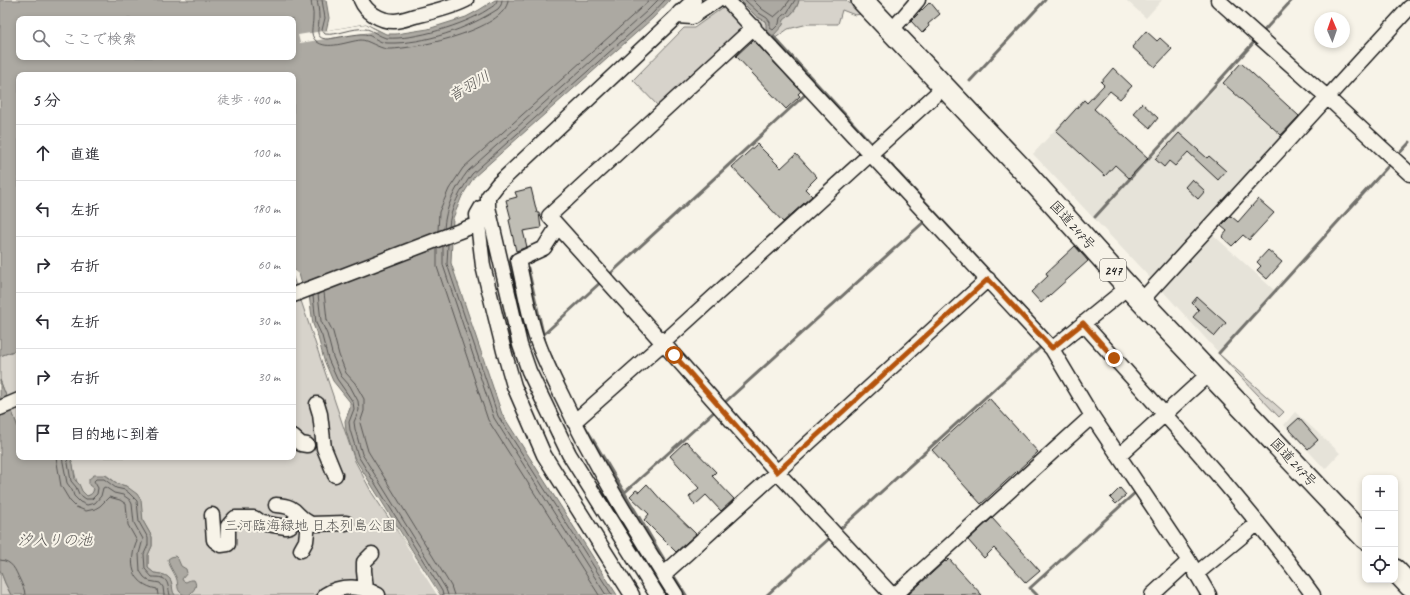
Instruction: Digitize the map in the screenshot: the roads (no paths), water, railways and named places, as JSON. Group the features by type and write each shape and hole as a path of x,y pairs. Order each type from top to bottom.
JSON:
{"highway":[{"name":"国道247号","path":"862,0 1140,293 1273,428 1362,524"},
{"name":"国道247号","path":"878,0 898,23 1026,155 1140,293 1362,535"},
{"path":"1398,562 1410,574"},
{"path":"1398,573 1410,586"}],"street":[{"path":"362,0 368,10 377,16 386,20 395,21 444,8 466,0"},
{"path":"677,16 689,0"},
{"path":"656,595 569,454 529,371 520,345 488,207 488,197 498,184 694,0"},
{"path":"677,16 692,17 717,0"},
{"path":"727,0 754,27 1052,348 1092,416 1189,561 1209,595"},
{"path":"898,23 918,0"},
{"path":"1218,0 1328,98 1410,174"},
{"path":"1052,348 1083,323 1140,293 1328,98 1410,7"},
{"path":"754,27 548,216 777,472 892,595"},
{"path":"574,422 944,87"},
{"path":"488,207 480,208 473,226 514,386 544,455 632,595"},
{"path":"296,294 473,226"},
{"path":"558,226 544,248 518,260 528,309 536,338 546,364 574,422 609,487 676,595"},
{"path":"663,575 988,279"},
{"path":"1083,323 1165,414 1258,523 1313,595"},
{"path":"1119,456 1203,379"},
{"path":"0,408 16,401"},
{"path":"315,403 321,421 324,448 335,474"},
{"path":"895,595 1092,416"},
{"path":"296,440 300,444 307,446"},
{"path":"276,504 283,504 291,507 304,519 307,525 306,541 301,550"},
{"path":"212,515 214,540 217,544 221,545 228,544 228,526 235,518 254,518 260,523 286,527 304,519 346,522"},
{"path":"1196,574 1258,523"},
{"path":"372,554 364,562 364,576 372,592"},
{"path":"1152,595 1189,561"},
{"path":"325,595 344,588 372,592"}],"water":[{"name":"音羽川","path":"0,0 326,0 329,18 326,31 366,24 386,34 396,34 428,29 466,17 495,0 670,0 653,18 474,177 462,196 453,218 451,263 502,414 617,595 440,595 354,457 346,431 345,421 350,408 350,402 333,381 324,360 313,324 309,295 303,288 299,274 296,272 296,72 16,72 16,350 0,356"},
{"path":"740,0 799,0 795,9 784,20 783,25 773,36 766,30 765,21 756,16"},
{"name":"汐入りの池","path":"0,380 16,422 16,460 71,460 75,480 87,496 92,494 94,490 89,485 89,479 94,475 105,475 118,484 126,486 137,494 141,500 143,521 152,537 152,546 148,555 148,568 154,573 163,575 170,579 175,595 11,595 0,570"},
{"path":"175,556 181,566 186,569 187,573 182,579 183,581 186,582 194,580 196,584 195,588 189,595 182,594 178,589 177,580 168,559"}],"waterway":[{"path":"970,81 1045,0"},
{"path":"1261,34 1292,0"},
{"path":"773,36 872,144 873,143"},
{"path":"1095,217 1256,40"},
{"path":"608,276 808,92"},
{"path":"1396,157 1410,142"},
{"path":"880,153 1053,340"},
{"path":"1219,353 1391,163"},
{"path":"722,405 926,220"},
{"path":"528,268 545,342"},
{"path":"543,335 602,281"},
{"path":"838,531 1042,346"},
{"path":"551,356 560,377"},
{"path":"624,493 716,410"},
{"path":"583,423 668,566"},
{"path":"1037,595 1030,588 1137,491"},
{"path":"767,595 832,536"},
{"path":"672,573 686,595"}],"park label":[{"name":"三河臨海緑地 日本列島公園","path":"310,525"}]}
